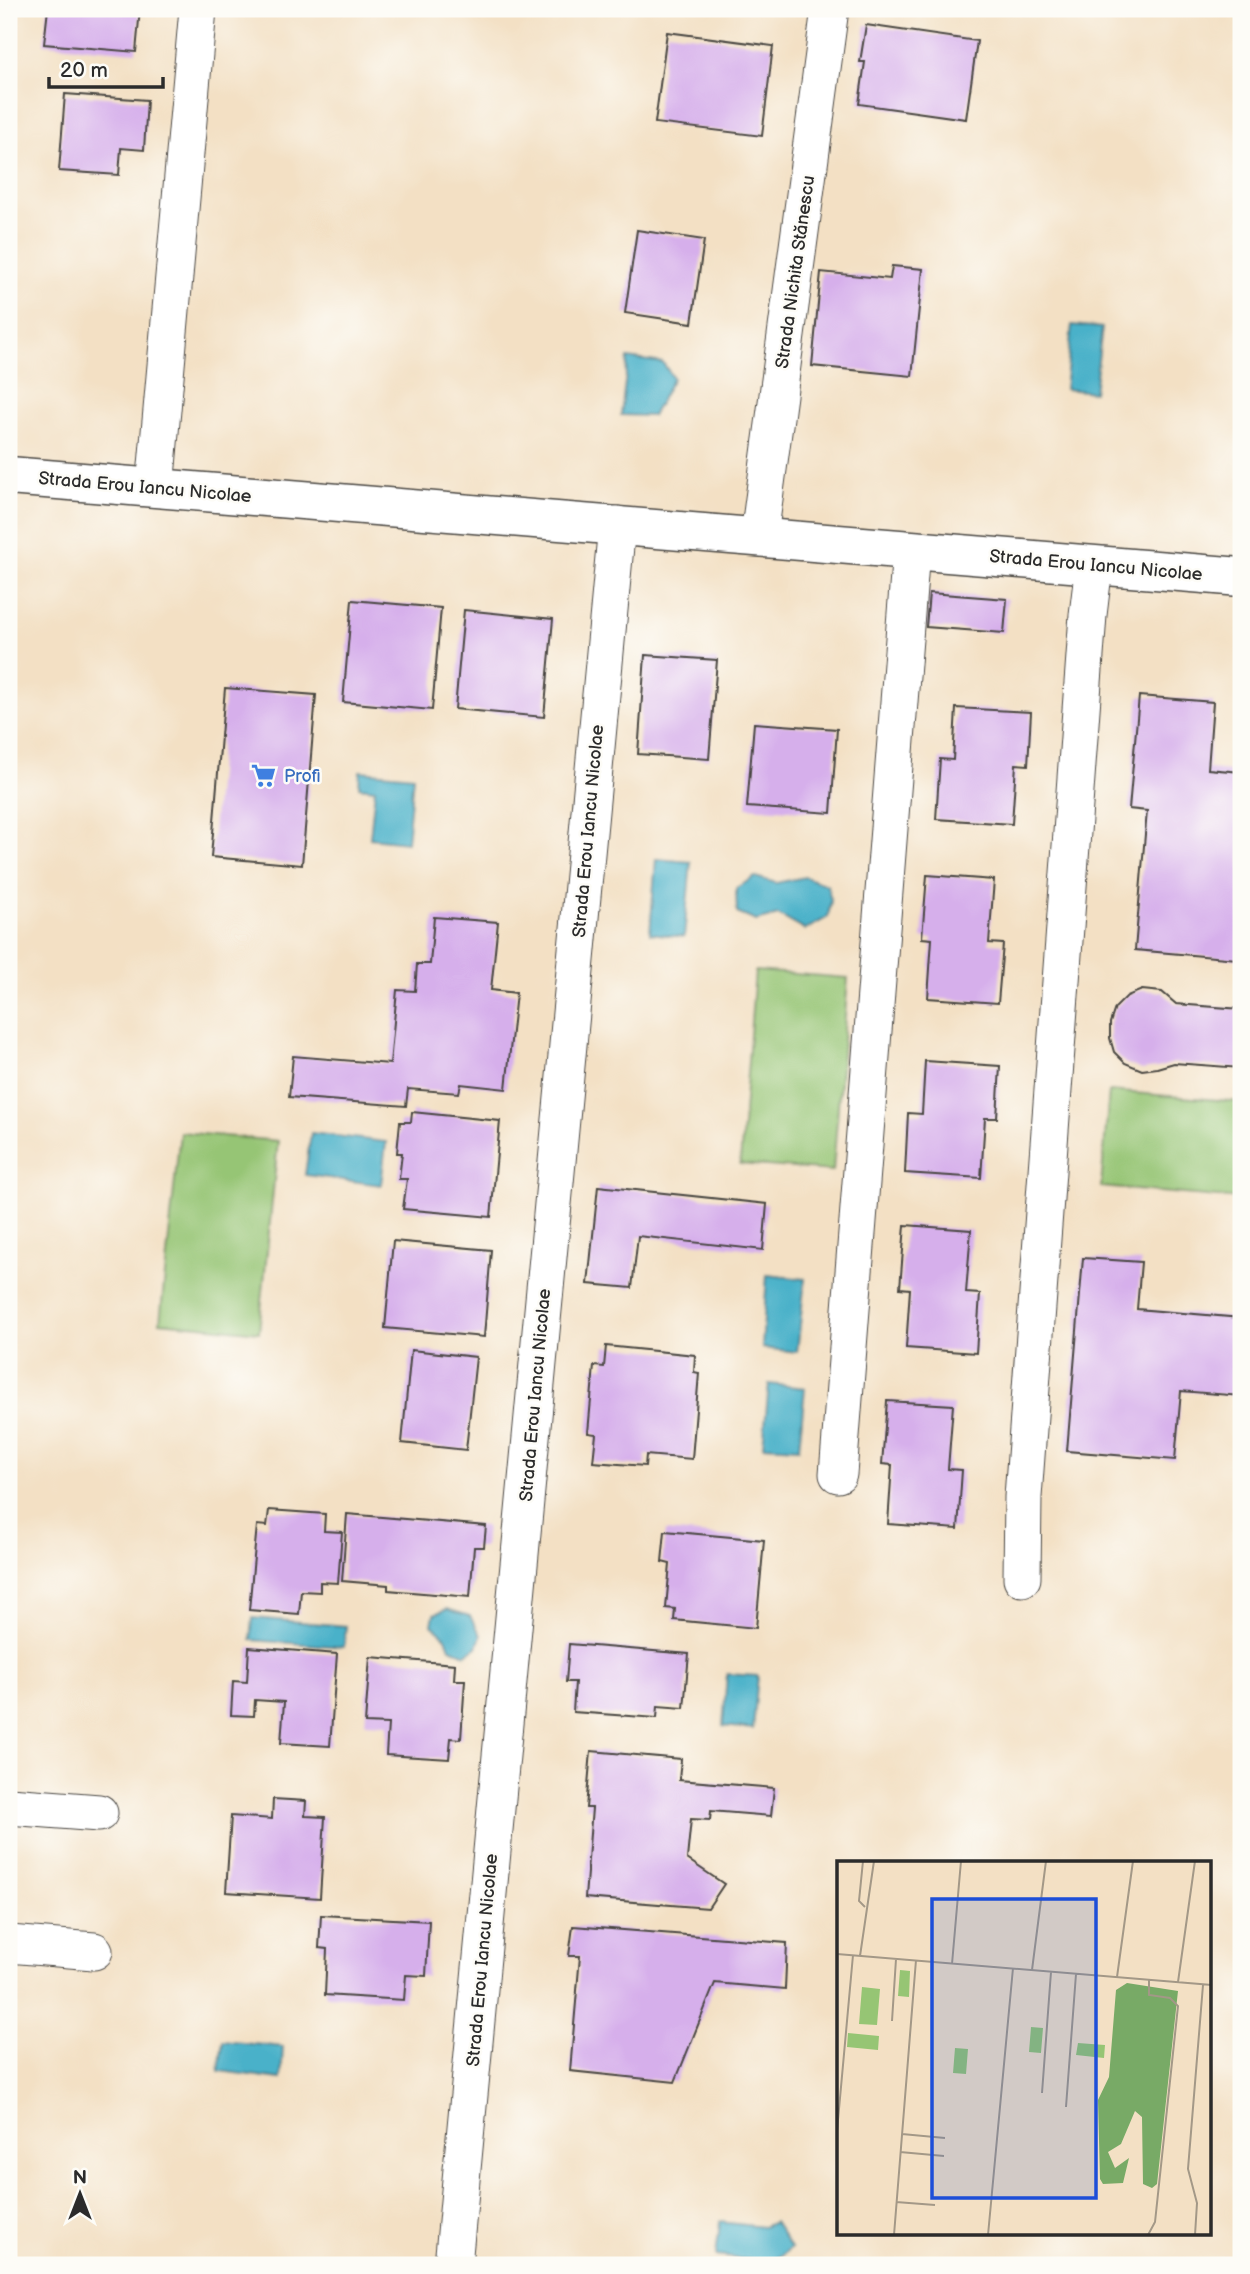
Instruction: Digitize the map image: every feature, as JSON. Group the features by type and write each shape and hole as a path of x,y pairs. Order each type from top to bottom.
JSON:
{"street":[{"path":"155,488 198,9"},
{"name":"Strada Nichita Stănescu","path":"759,536 830,9"},
{"name":"Strada Erou Iancu Nicolae","path":"9,476 1241,577"},
{"name":"Strada Erou Iancu Nicolae","path":"453,2265 617,525"},
{"path":"838,1474 911,550"},
{"path":"1022,1578 1023,1497 1088,615 1094,565"},
{"path":"9,1806 99,1813"},
{"path":"9,1944 94,1951"}],"green space":[{"path":"755,971 848,978 833,1171 740,1164"},
{"path":"1109,1091 1241,1102 1241,1199 1101,1187"},
{"path":"180,1132 278,1141 259,1332 160,1322"}],"water":[{"path":"1072,325 1102,328 1094,392 1065,389"},
{"path":"628,358 663,363 673,378 652,416 621,415"},
{"path":"360,771 413,776 407,842 370,838 375,789 359,787"},
{"path":"656,859 691,862 684,937 650,933"},
{"path":"755,877 776,883 805,877 827,885 831,900 828,917 805,930 778,915 756,921 737,913 736,888"},
{"path":"311,1133 386,1142 381,1185 305,1175"},
{"path":"767,1275 805,1279 797,1352 762,1348"},
{"path":"769,1384 805,1388 799,1448 763,1446"},
{"path":"447,1609 470,1616 481,1635 477,1647 466,1654 450,1648 446,1637 432,1625 434,1614"},
{"path":"253,1618 346,1626 344,1647 251,1640"},
{"path":"727,1674 758,1676 753,1729 723,1726"},
{"path":"223,2041 283,2047 281,2079 219,2071"},
{"path":"720,2222 763,2227 774,2222 791,2248 771,2262 716,2256"}],"building":[{"path":"48,9 140,9 136,52 44,44"},
{"path":"866,25 977,41 966,119 859,104 865,62 860,62"},
{"path":"667,32 773,46 762,136 655,123"},
{"path":"65,94 147,100 144,150 121,148 119,175 59,171"},
{"path":"637,230 704,240 692,323 625,313"},
{"path":"892,266 923,269 912,376 812,366 821,272 890,279"},
{"path":"929,593 1007,599 1004,633 926,627"},
{"path":"352,600 441,608 432,710 343,702"},
{"path":"464,610 553,619 544,717 455,709"},
{"path":"645,655 717,660 709,759 638,754"},
{"name":"Profi","path":"225,688 316,695 302,865 211,857"},
{"path":"1139,696 1213,702 1208,769 1241,772 1241,916 1237,959 1135,950 1147,811 1129,809"},
{"path":"956,708 1031,712 1028,765 1016,764 1012,824 936,819 940,759 953,760"},
{"path":"754,723 837,729 831,813 747,807"},
{"path":"927,875 994,880 989,943 1003,944 998,1003 928,998 932,939 922,938"},
{"path":"434,917 498,922 491,990 516,993 506,1089 461,1084 459,1093 408,1089 406,1106 289,1097 293,1056 390,1064 397,990 415,991 417,964 430,964"},
{"path":"1142,990 1162,992 1176,1004 1241,1009 1241,1068 1174,1063 1142,1070 1125,1063 1114,1052 1110,1023 1115,1008 1127,996"},
{"path":"925,1061 1000,1066 997,1118 985,1118 981,1178 905,1173 908,1113 922,1114"},
{"path":"412,1112 500,1121 491,1217 403,1209 407,1179 399,1179 402,1153 397,1153 400,1122 411,1122"},
{"path":"598,1186 767,1204 763,1250 638,1236 632,1288 588,1284"},
{"path":"905,1225 971,1230 966,1293 980,1294 976,1353 906,1348 910,1289 900,1288"},
{"path":"393,1241 491,1250 484,1337 385,1328"},
{"path":"1083,1258 1141,1262 1137,1309 1241,1318 1241,1396 1181,1391 1175,1460 1067,1451"},
{"path":"606,1346 695,1355 694,1372 699,1373 692,1459 646,1455 645,1466 593,1462 596,1434 588,1433 594,1366 604,1367"},
{"path":"411,1350 476,1357 466,1450 402,1443"},
{"path":"887,1401 953,1405 948,1469 962,1470 958,1529 888,1524 892,1465 882,1464"},
{"path":"269,1510 325,1514 324,1531 342,1532 338,1583 320,1582 320,1592 301,1591 299,1614 249,1610 257,1525 267,1526"},
{"path":"347,1514 486,1526 484,1547 474,1547 470,1597 388,1590 388,1585 342,1581"},
{"path":"665,1531 764,1540 756,1628 674,1620 675,1609 666,1608 670,1564 662,1562"},
{"path":"569,1644 689,1654 684,1708 658,1706 657,1718 573,1712 575,1682 566,1682"},
{"path":"249,1647 337,1654 330,1746 281,1743 284,1702 255,1700 254,1716 231,1715 233,1681 247,1682"},
{"path":"370,1657 455,1664 454,1680 465,1680 461,1739 451,1738 449,1759 386,1755 388,1724 365,1723"},
{"path":"591,1751 681,1759 679,1780 774,1788 771,1816 711,1811 710,1820 691,1819 687,1859 724,1884 708,1908 585,1898 592,1808 586,1808"},
{"path":"273,1799 306,1801 305,1816 325,1817 320,1898 226,1892 231,1816 272,1819"},
{"path":"321,1915 429,1921 426,1976 406,1975 404,2000 325,1995 327,1949 319,1948"},
{"path":"573,1926 787,1943 785,1989 715,1983 675,2082 570,2071 580,1956 569,1956"}],"place":[{"name":"Profi","path":"264,776"}]}
